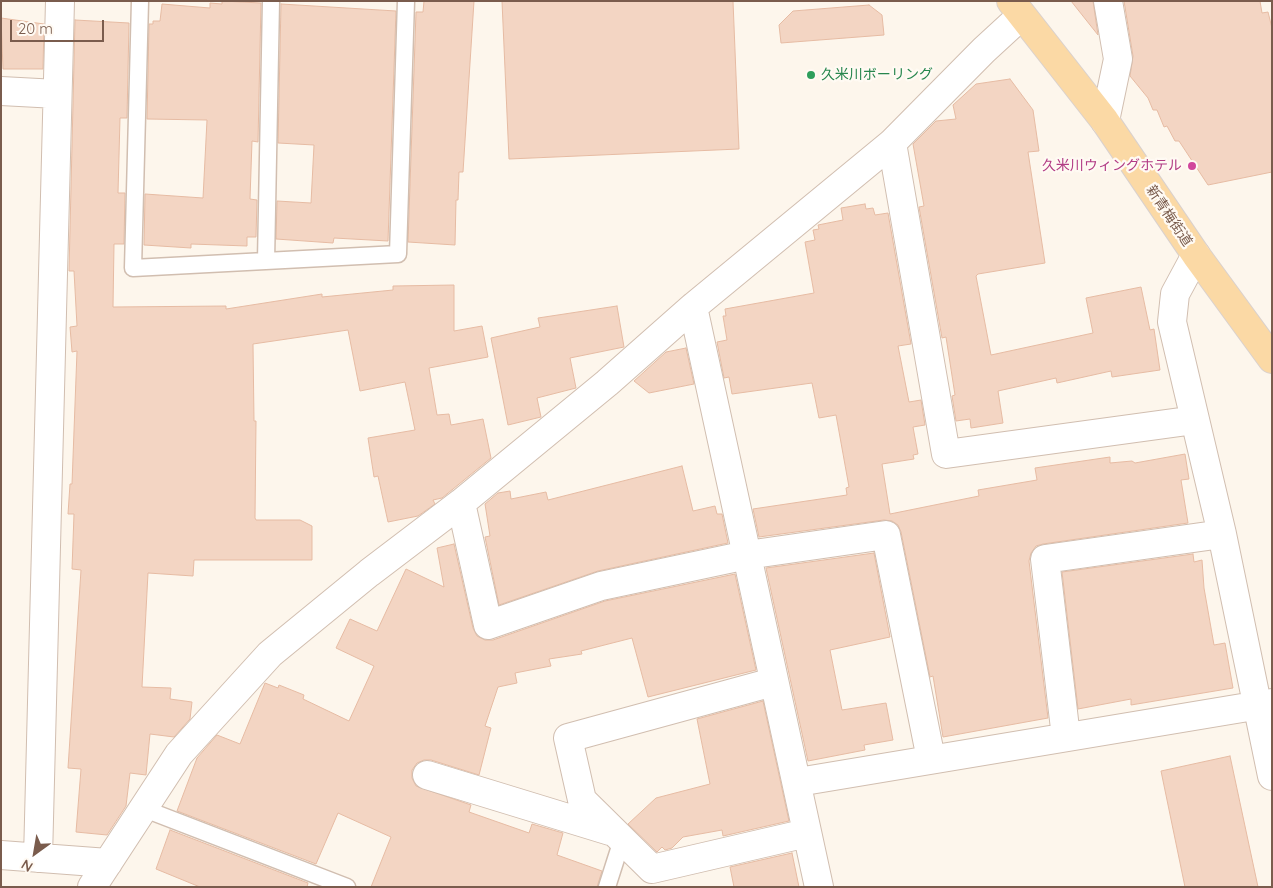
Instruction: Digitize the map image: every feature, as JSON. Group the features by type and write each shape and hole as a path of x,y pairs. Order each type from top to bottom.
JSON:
{"main road":[{"name":"新青梅街道","path":"1019,7 1105,121 1196,254 1272,359"}],"street":[{"path":"38,858 60,1"},
{"path":"1105,121 1118,58 1108,1"},
{"path":"92,887 179,754 270,654 369,573 461,503 607,383 693,307 892,143 984,50 1019,7"},
{"path":"1,91 57,94"},
{"path":"892,143 946,454 1195,420"},
{"path":"1196,254 1175,294 1172,322 1222,534 1265,704 1272,776"},
{"path":"693,307 773,682 798,782 819,887"},
{"path":"461,503 488,625 601,586 747,555 886,535 931,759"},
{"path":"1066,737 1045,558 1222,534"},
{"path":"773,682 568,738 582,800 652,869 808,833"},
{"path":"798,782 1265,704"},
{"path":"427,775 618,836"},
{"path":"1,855 108,863"}],"lane":[{"path":"140,1 133,268 398,254 406,1"},
{"path":"266,261 272,1"},
{"path":"142,808 347,887"},
{"path":"607,887 618,836"}],"building":[{"path":"222,1 261,3 258,142 252,141 250,199 257,200 256,237 247,237 247,246 191,244 191,248 144,245 145,194 203,198 207,120 147,119 149,24 153,24 153,21 160,21 162,4 210,8 210,3 222,4"},
{"path":"424,1 474,1 463,172 459,172 458,200 456,200 455,245 408,242 416,12 423,12"},
{"path":"502,1 733,1 739,149 509,159"},
{"path":"1071,1 1093,1 1098,35"},
{"path":"1124,1 1260,1 1262,13 1268,12 1272,28 1272,172 1208,185 1179,141 1175,141 1167,126 1164,127 1157,110 1153,110 1148,98 1130,76 1133,56"},
{"path":"281,4 396,11 388,241 334,238 333,243 276,239 277,201 311,203 314,145 278,143"},
{"path":"869,5 882,15 884,35 781,43 779,25 793,11"},
{"path":"1,18 44,24 43,69 3,69"},
{"path":"75,20 129,23 127,118 120,118 118,193 125,193 124,244 114,244 113,307 226,306 226,309 322,294 322,297 393,290 393,286 454,285 454,331 482,326 488,357 429,368 437,415 449,414 451,425 483,419 491,458 442,498 433,500 435,504 418,516 388,522 378,476 374,477 368,438 415,430 405,382 360,391 348,330 253,344 254,421 256,421 255,518 256,520 300,520 312,526 312,560 194,560 193,576 148,573 142,687 171,688 170,699 192,702 190,719 174,737 150,734 146,775 130,773 126,806 107,835 76,832 81,769 68,768 81,570 72,569 74,514 68,514 70,484 72,484 77,351 72,352 70,327 77,326 74,271 69,271"},
{"path":"1010,79 1033,110 1039,151 1028,152 1045,263 978,274 976,276 991,355 1093,333 1086,298 1141,287 1150,330 1154,329 1160,370 1112,377 1111,371 1057,383 1056,378 998,391 1003,423 971,428 970,419 956,421 952,396 955,395 946,337 942,338 919,207 924,206 913,144 936,121 956,119 953,105 976,84"},
{"path":"865,204 866,209 873,208 875,215 888,213 911,344 898,346 909,402 921,400 925,425 913,427 918,454 913,455 914,459 882,464 890,514 979,496 978,490 1037,480 1035,468 1110,457 1110,463 1132,461 1135,463 1185,454 1189,479 1181,480 1188,523 1043,544 1036,546 1031,553 1029,561 1048,718 943,737 933,676 930,677 901,532 898,525 892,521 884,520 759,537 753,509 847,495 846,488 849,487 836,415 819,418 812,383 732,394 729,377 724,378 717,342 727,340 723,316 726,316 725,309 814,293 805,242 815,240 813,230 819,229 818,225 843,220 841,208"},
{"path":"617,306 624,347 570,358 576,388 537,398 541,417 508,425 491,338 540,327 538,318"},
{"path":"686,348 694,384 649,393 634,381 666,352"},
{"path":"682,466 693,511 715,506 717,514 722,514 728,543 598,571 499,605 485,537 490,536 485,504 498,493 510,491 511,499 546,492 548,500"},
{"path":"454,544 473,628 477,636 485,640 493,640 605,601 735,574 756,670 648,697 632,638 581,651 582,654 549,659 551,666 515,673 517,683 498,687 485,726 491,728 479,775 431,760 417,763 412,770 412,778 416,786 471,805 469,812 529,833 532,824 563,833 557,855 602,871 597,887 371,887 391,837 338,813 316,864 177,811 197,758 217,735 240,744 265,683 278,688 279,685 304,695 303,699 349,721 374,666 336,648 350,619 377,631 406,569 444,587 437,548"},
{"path":"874,553 890,637 830,650 842,710 886,703 893,740 864,745 865,750 808,761 766,568"},
{"path":"1193,554 1194,562 1202,560 1204,588 1214,645 1225,643 1233,688 1131,705 1131,699 1078,709 1062,572"},
{"path":"763,701 789,821 723,836 722,830 683,837 672,848 665,850 662,847 657,852 628,824 656,798 710,784 697,719"},
{"path":"1230,756 1258,887 1185,887 1161,771"},
{"path":"170,830 308,883 307,887 200,887 156,869"},
{"path":"792,853 799,887 734,887 730,867"}],"place":[{"name":"久米川ボーリング","path":"811,75"},
{"name":"久米川ウィングホテル","path":"1192,166"}]}
